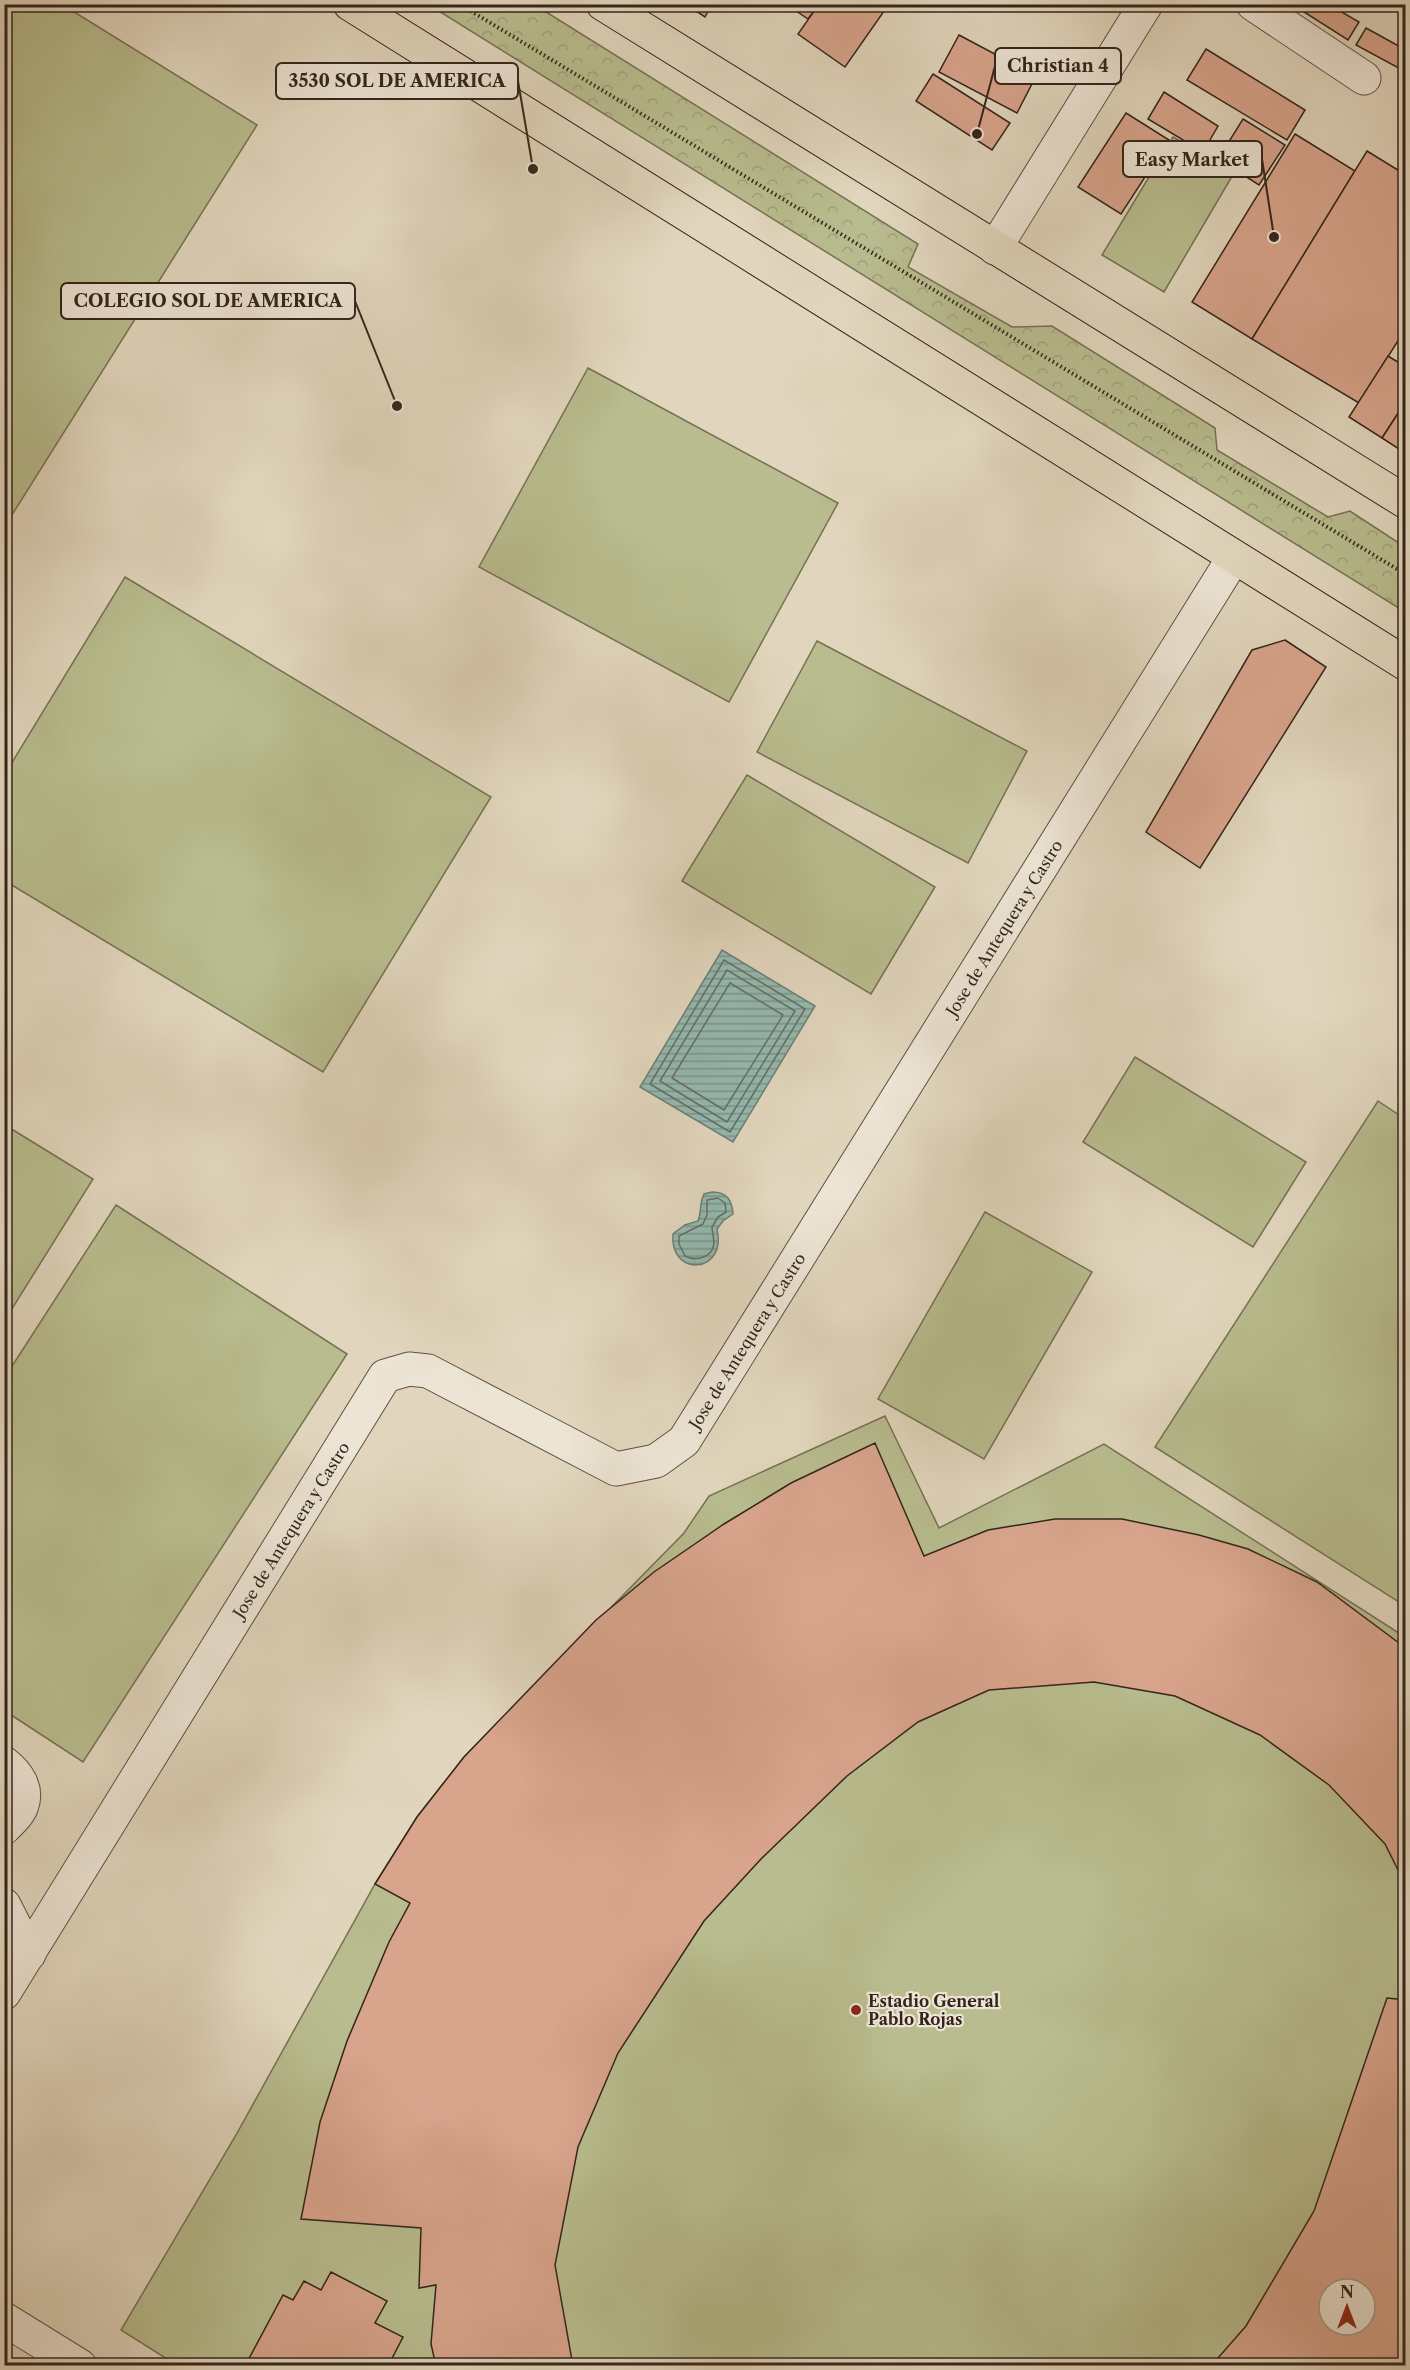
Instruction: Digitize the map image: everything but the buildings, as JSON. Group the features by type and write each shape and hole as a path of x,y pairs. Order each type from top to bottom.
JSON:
{"main road":[{"path":"350,4 1406,664"},
{"path":"603,4 1406,502"}],"street":[{"path":"995,248 1146,4"},
{"path":"1253,4 1364,78"},
{"name":"Jose de Antequera y Castro","path":"4,1993 386,1376 409,1369 428,1371 616,1470 656,1461 684,1442 1234,557"},
{"path":"4,1763 15,1772 23,1788 22,1806 4,1828"},
{"path":"4,1905 29,1954"},
{"path":"4,2319 80,2366"}],"path":[{"path":"459,4 1402,572"}],"green space":[{"path":"5,4 63,5 257,125 5,526"},
{"path":"429,5 535,5 918,244 908,267 1012,327 1052,326 1215,428 1217,450 1328,517 1350,511 1405,547 1405,612"},
{"path":"1173,137 1234,173 1164,292 1102,255"},
{"path":"588,368 838,503 729,702 479,567"},
{"path":"125,577 491,797 323,1072 5,881 5,774"},
{"path":"817,641 1027,751 968,863 757,752"},
{"path":"747,775 935,887 871,994 682,881"},
{"path":"1135,1057 1306,1162 1253,1247 1083,1142"},
{"path":"1378,1101 1405,1119 1405,1606 1155,1447"},
{"path":"5,1125 93,1179 5,1320"},
{"path":"116,1205 347,1354 83,1762 5,1711 5,1377"},
{"path":"985,1212 1092,1272 984,1459 878,1399"},
{"name":"Estadio General Pablo Rojas","path":"885,1416 939,1528 1104,1444 1405,1637 1406,2359 1401,2365 178,2366 121,2330 236,2135 375,1884 417,1817 464,1757 684,1533 709,1496"}],"water":[{"path":"722,950 815,1006 733,1142 640,1087"},
{"path":"721,1193 728,1198 733,1214 717,1229 718,1244 714,1255 707,1262 698,1265 688,1264 680,1258 674,1248 673,1234 685,1225 698,1221 704,1194"}],"place":[{"name":"Christian 4","path":"977,134"},
{"name":"3530 SOL DE AMERICA","path":"533,169"},
{"name":"Easy Market","path":"1274,237"},
{"name":"COLEGIO SOL DE AMERICA","path":"397,406"},
{"name":"Estadio General Pablo Rojas","path":"856,2010"}]}
